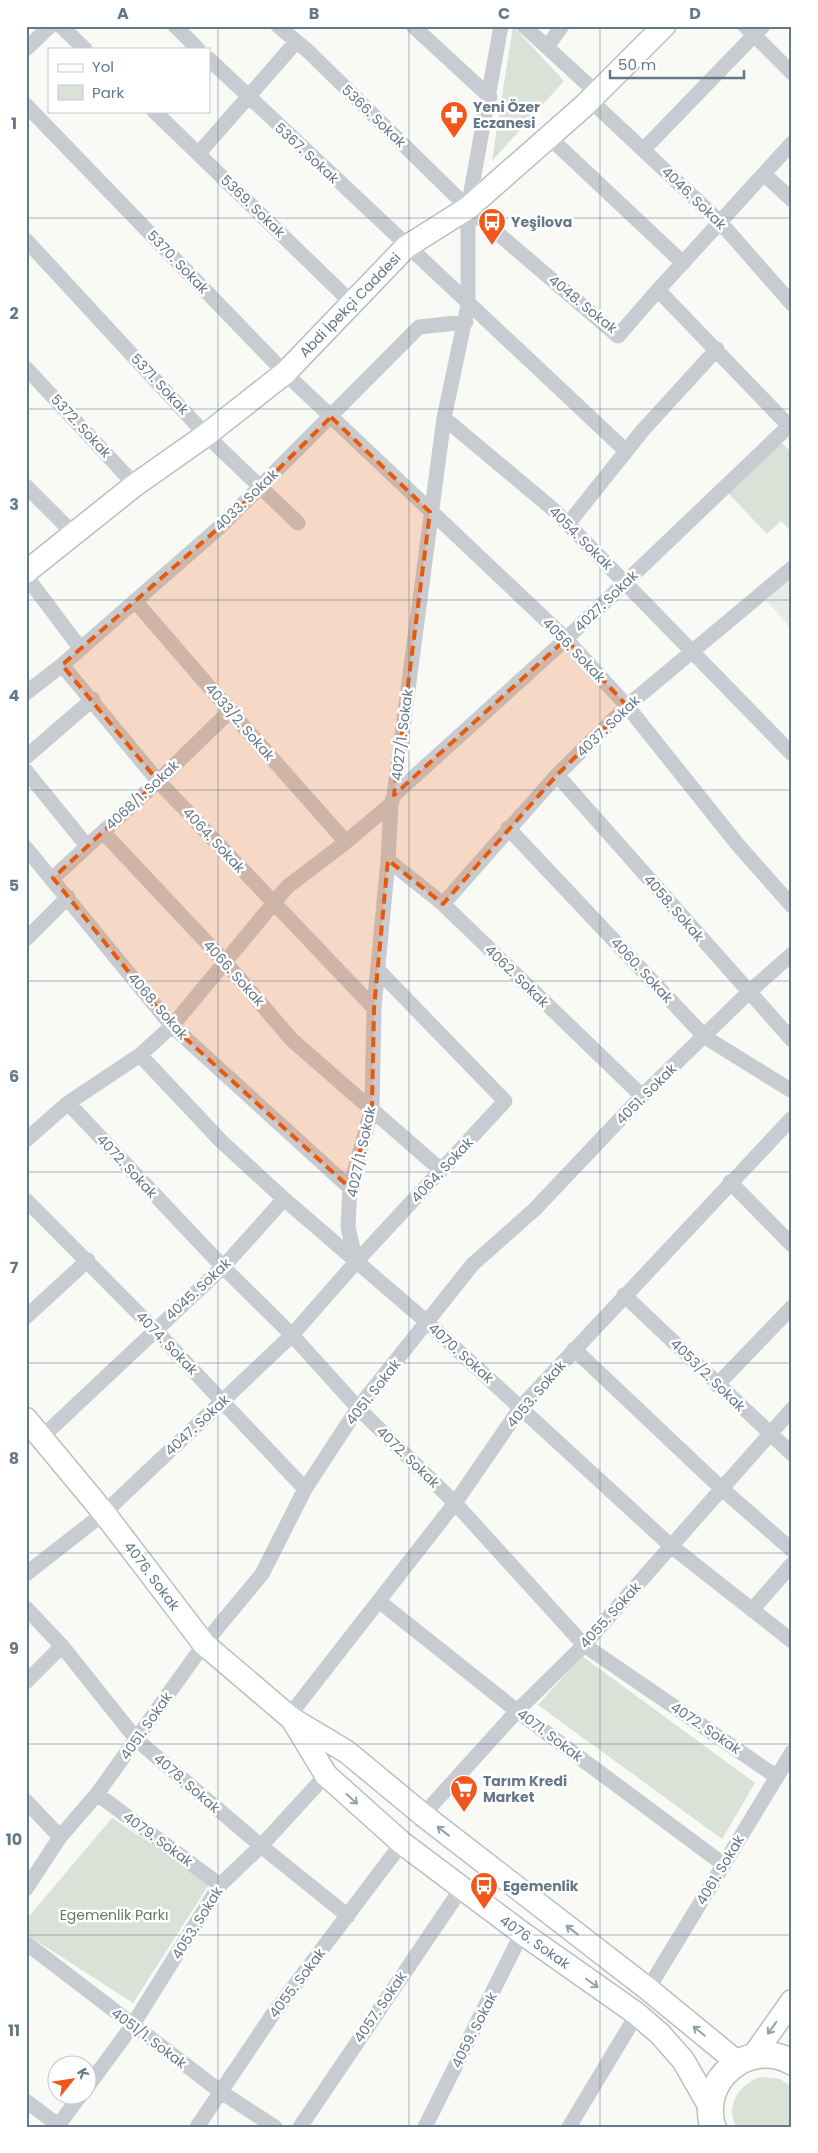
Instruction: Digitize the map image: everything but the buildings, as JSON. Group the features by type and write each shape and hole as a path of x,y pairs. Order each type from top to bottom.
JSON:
{"main road":[{"name":"Abdi İpekçi Caddesi","path":"26,574 73,533 135,485 206,435 285,373 406,247 468,208 593,97 664,26"},
{"name":"4076. Sokak","path":"27,1420 104,1513 204,1644 291,1718 347,1752 423,1815 648,1989 746,2058"},
{"name":"4076. Sokak","path":"291,1718 326,1775 402,1843 522,1934 637,2014 660,2034 683,2060 711,2117"},
{"path":"711,2117 714,2089 723,2073 746,2058 792,2001"},
{"path":"746,2058 772,2055 792,2062"}],"street":[{"path":"26,50 50,26"},
{"path":"61,26 85,48"},
{"path":"175,26 197,48"},
{"name":"5366. Sokak","path":"278,26 468,208"},
{"path":"413,26 490,97"},
{"name":"4027/1. Sokak","path":"356,1262 348,1227 350,1188 372,1108 374,1008 393,800 444,418 466,322 468,305 468,208 490,97 501,26"},
{"name":"4046. Sokak","path":"524,26 547,47 643,150 720,222 792,304"},
{"path":"547,47 562,26"},
{"path":"643,150 754,29 792,73"},
{"path":"199,153 296,42"},
{"name":"5367. Sokak","path":"210,60 406,247 626,452"},
{"name":"5370. Sokak","path":"26,105 285,373 331,417"},
{"name":"5369. Sokak","path":"155,112 352,302"},
{"path":"549,137 683,263"},
{"path":"791,426 658,290 792,143"},
{"path":"764,174 792,200"},
{"name":"4048. Sokak","path":"468,208 618,336 658,290"},
{"name":"5371. Sokak","path":"26,240 206,435 298,523"},
{"name":"4033. Sokak","path":"26,693 62,665 222,525 419,327 466,322"},
{"path":"568,524 626,452 717,349"},
{"name":"5372. Sokak","path":"26,368 135,485"},
{"name":"4056. Sokak","path":"331,417 566,639 627,706 738,845 792,906"},
{"name":"4054. Sokak","path":"444,418 568,524 792,754"},
{"name":"4027. Sokak","path":"26,1140 68,1103 140,1055 172,1026 287,887 346,842 393,800 791,426"},
{"path":"26,486 73,533"},
{"name":"4037. Sokak","path":"443,904 508,828 557,775 627,706 792,568"},
{"path":"26,574 80,648"},
{"name":"4033/2. Sokak","path":"136,601 346,842"},
{"name":"4064. Sokak","path":"62,665 93,699 158,781 374,1008"},
{"path":"26,758 93,699"},
{"name":"4068/1. Sokak","path":"53,878 158,781 230,711"},
{"path":"26,771 87,846"},
{"name":"4058. Sokak","path":"557,775 792,1040"},
{"name":"4060. Sokak","path":"508,828 704,1037 792,1091"},
{"name":"4066. Sokak","path":"103,832 225,962 292,1040 441,1170"},
{"name":"4068. Sokak","path":"28,855 53,878 172,1026 350,1188"},
{"name":"4062. Sokak","path":"388,860 443,904 642,1096"},
{"path":"26,939 68,897"},
{"name":"4051. Sokak","path":"26,1888 60,1836 97,1794 204,1644 262,1574 305,1489 358,1408 428,1323 473,1264 535,1209 642,1096 749,992 792,954"},
{"name":"4064. Sokak","path":"356,1262 505,1101 378,970"},
{"name":"4070. Sokak","path":"140,1055 221,1141 284,1199 428,1323 671,1546 792,1641"},
{"name":"4072. Sokak","path":"68,1103 223,1267 292,1335 358,1408 455,1503 584,1646 777,1777"},
{"name":"4053. Sokak","path":"291,1718 455,1503 521,1407 792,1118"},
{"path":"730,1182 792,1244"},
{"name":"4045. Sokak","path":"42,1437 223,1267 284,1199"},
{"name":"4074. Sokak","path":"26,1200 88,1260 305,1489"},
{"path":"26,1316 88,1260"},
{"name":"4047. Sokak","path":"26,1574 104,1513 223,1401 292,1335 356,1262"},
{"name":"4053/2. Sokak","path":"624,1295 792,1454"},
{"path":"718,1385 792,1307"},
{"path":"574,1349 721,1488 792,1550"},
{"name":"4055. Sokak","path":"423,1815 518,1711 584,1646 768,1433 792,1409"},
{"path":"752,1610 792,1564"},
{"name":"4071. Sokak","path":"380,1602 518,1711 724,1864"},
{"name":"4078. Sokak","path":"26,1608 62,1646 137,1740 261,1846 348,1916"},
{"path":"26,1682 62,1646"},
{"name":"4061. Sokak","path":"648,1989 792,1752"},
{"name":"4053. Sokak","path":"98,2072 132,2026 220,1885 261,1846 326,1775"},
{"name":"4079. Sokak","path":"97,1794 220,1885"},
{"path":"26,1801 60,1836"},
{"name":"4055. Sokak","path":"197,2127 273,2014 402,1843"},
{"name":"4057. Sokak","path":"300,2127 461,1889"},
{"name":"4059. Sokak","path":"425,2127 522,1934"},
{"name":"4051/1. Sokak","path":"26,1943 132,2026 221,2092 275,2127"},
{"path":"570,2127 637,2014"},
{"path":"26,2101 58,2126 73,2106"}],"highlighted area":[{"path":"331,417 430,512 394,795 566,639 627,706 557,775 443,904 388,860 374,1008 372,1108 350,1188 172,1026 53,878 158,781 62,665 222,525"}],"shaded area":[{"path":"792,576 792,630 765,599"}],"green space":[{"path":"513,26 564,81 492,161"},
{"path":"781,442 792,453 792,532 781,521 767,534 728,493"},
{"path":"582,1656 755,1783 722,1839 538,1705"},
{"name":"Egemenlik Parkı","path":"112,1818 210,1883 133,2003 26,1934 26,1920"},
{"path":"760,2077 780,2079 792,2087 792,2127 736,2127 732,2111 736,2097 746,2085"}],"place":[{"name":"Yeni Özer Eczanesi","path":"454,139"},
{"name":"Yeşilova","path":"492,246"},
{"name":"Tarım Kredi Market","path":"464,1813"},
{"name":"Egemenlik","path":"484,1910"}]}
